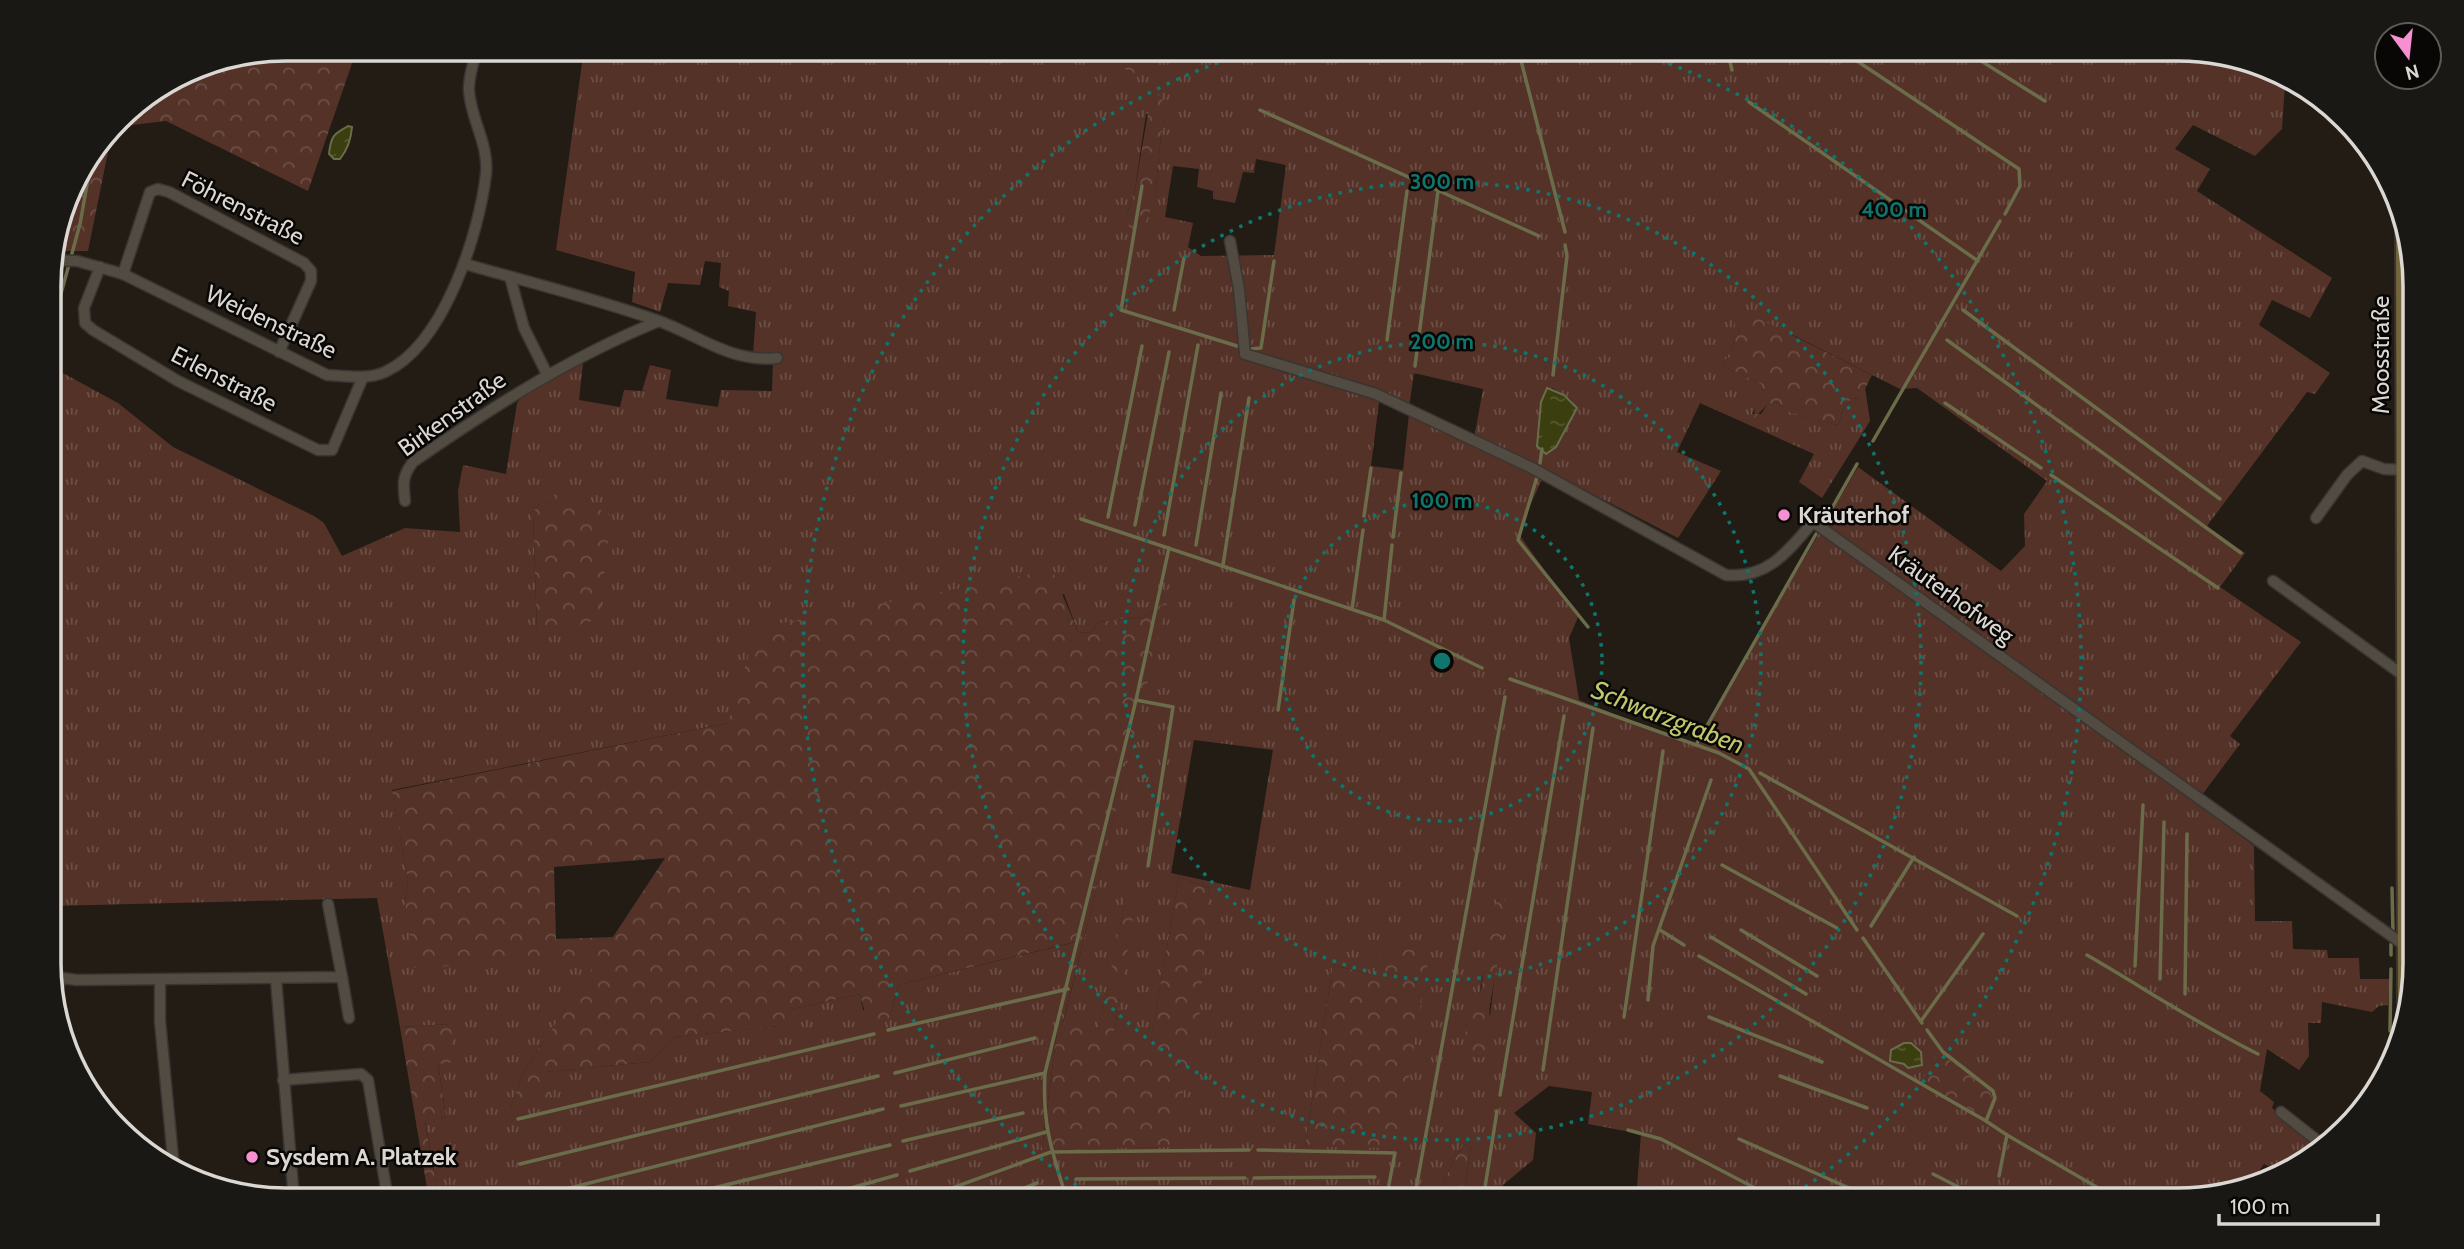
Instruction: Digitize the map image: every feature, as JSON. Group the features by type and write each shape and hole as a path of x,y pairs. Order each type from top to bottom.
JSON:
{"street":[{"path":"474,62 468,88 485,148 486,174 465,264 659,321 713,348 752,357 777,358"},
{"name":"Föhrenstraße","path":"123,274 150,192 158,189 170,192 304,263 312,271 311,281 279,352"},
{"name":"Kräuterhofweg","path":"1230,241 1239,289 1245,355 1376,394 1532,468 1726,575 1743,576 1767,569 1813,522 2403,945"},
{"name":"Weidenstraße","path":"63,260 77,261 123,274 327,375 363,377 383,373 408,359 448,301 465,264"},
{"name":"Erlenstraße","path":"100,267 83,308 85,323 93,330 178,381 318,450 332,450 339,440 363,377"},
{"path":"510,277 524,328 547,374"},
{"name":"Birkenstraße","path":"405,501 402,483 405,472 413,463 489,409 547,374 659,321"},
{"path":"2316,518 2347,475 2362,461 2384,469 2403,470"},
{"path":"2273,581 2403,675"},
{"path":"328,904 349,1018"},
{"path":"62,978 160,981 342,977"},
{"path":"276,979 293,1188"},
{"path":"160,981 160,1021 173,1157"},
{"path":"283,1080 364,1076 370,1086 386,1188"},
{"path":"2281,1112 2316,1140"}],"green space":[{"path":"2177,61 2221,66 2250,73 2277,84 2285,88 2282,129 2255,156 2193,125 2175,149 2210,169 2197,191 2332,278 2310,318 2272,300 2259,325 2330,373 2315,394 2307,392 2207,526 2245,553 2220,587 2301,642 2230,736 2240,744 2196,803 2254,846 2255,921 2292,921 2293,949 2327,950 2328,958 2359,958 2360,979 2390,979 2388,1005 2379,1006 2372,1012 2322,1002 2321,1023 2308,1023 2309,1056 2299,1070 2267,1049 2260,1091 2274,1102 2272,1108 2313,1142 2277,1165 2271,1167 2264,1164 2257,1173 2250,1176 2192,1187 1637,1187 1641,1134 1588,1124 1592,1092 1549,1086 1514,1113 1536,1133 1533,1160 1503,1187 1465,1187 1471,1147 1464,1144 1449,1169 1442,1187 437,1188 425,1120 446,1117 438,1063 451,1024 400,1027 377,898 61,906 62,372 118,403 173,447 314,516 324,523 342,556 405,528 460,532 458,491 463,465 506,474 517,403 524,394 583,363 579,400 620,407 624,390 642,391 650,365 671,370 666,399 718,407 721,390 772,391 773,362 753,355 756,312 728,306 729,291 719,287 721,263 705,261 700,285 668,283 660,312 632,302 635,272 556,250 582,62 1115,62 1143,67 1151,62","holes":["1146,114 1166,115 1161,135 1155,197 1126,217 1135,189","1256,159 1286,165 1274,255 1201,256 1188,247 1193,223 1165,217 1173,166 1199,169 1197,187 1213,191 1213,199 1235,203 1243,172 1254,173","1735,312 1795,336 1900,389 1917,388 2047,481 2024,514 2025,546 2001,571 1858,467 1694,746 1579,700 1569,638 1578,617 1518,533 1546,470 1678,538 1721,471 1677,452 1700,403 1814,454 1799,482 1822,498 1870,421 1865,387 1860,399 1852,398 1843,409 1838,425 1793,414 1776,402 1767,405 1761,414 1752,414 1763,392 1761,384 1723,366 1740,329 1735,326","1414,373 1483,389 1473,444 1409,414 1403,470 1371,466 1380,394 1409,408","1552,388 1570,399 1577,408 1566,429 1539,426 1541,402","543,500 599,618 537,633 533,512","1064,594 1078,632 1090,633 1099,622 1144,617 1167,601 1063,1024 1098,1031 1127,893 1136,893 1114,1034 1151,1040 1179,877 1209,888 1171,1147 1042,1149 1058,1023 1076,942 898,985 890,1017 863,1010 860,994 793,1009 779,1026 674,1037 650,1062 545,1072 510,1109 523,1073 600,957 405,902 408,879 392,790 728,723","1194,740 1273,750 1250,890 1171,873","1498,897 1506,917 1497,956 1490,1016 1478,1001","1333,965 1373,975 1306,1147"]},
{"path":"272,62 353,62 308,191 166,121 129,125 161,99 187,84 228,69"},
{"path":"1107,62 1159,62 1134,73"},
{"path":"1161,94 1166,115 1161,135 1155,197 1140,239 1130,231 1126,217 1135,189 1150,101"},
{"path":"109,149 88,251 64,251 78,200 91,174"},
{"path":"1742,310 1872,375 1860,399 1852,398 1843,409 1838,425 1792,414 1776,402 1767,405 1754,418 1755,403 1763,392 1761,384 1723,366 1740,329 1735,326 1735,312"},
{"path":"561,492 611,515 599,619 561,630 552,637 537,634 533,512 543,500"},
{"path":"1052,570 1078,632 1090,633 1099,622 1144,617 1168,600 1063,1023 1098,1030 1127,892 1137,893 1114,1034 1151,1039 1179,877 1209,888 1199,1020 1171,1147 1042,1150 1058,1023 1075,942 898,985 890,1017 882,1026 876,1024 864,1010 860,994 793,1009 780,1026 674,1037 650,1062 545,1072 550,1098 510,1109 523,1073 599,958 415,968 405,902 408,879 392,791 728,723 757,628","holes":["665,858 613,937 556,939 554,867"]},
{"path":"1498,897 1505,900 1506,917 1490,1004 1487,1052 1483,1057 1477,1058 1466,1051 1465,1034 1482,986 1486,945"},
{"path":"1381,949 1430,950 1397,1148 1305,1147 1333,965 1373,975"},
{"path":"451,1024 453,1062 438,1064 446,1117 425,1121 437,1188 427,1188 400,1027"},
{"path":"1939,1052 1990,1091 1992,1098 1984,1118 1921,1081"},
{"path":"1464,1144 1471,1147 1465,1187 1442,1187 1449,1169"}],"water":[{"path":"348,126 352,127 347,148 340,159 334,159 329,154 333,138"},
{"path":"1547,388 1564,395 1577,408 1556,447 1546,454 1537,446 1541,402"},
{"path":"1904,1043 1911,1043 1921,1052 1922,1065 1908,1068 1904,1064 1890,1061 1891,1050"}],"waterway":[{"path":"1521,61 1565,232"},
{"path":"1730,61 1732,70"},
{"path":"1857,61 2019,169 2020,186 2005,214"},
{"path":"1981,61 2045,101"},
{"path":"1749,102 1978,261"},
{"path":"1260,110 1539,236"},
{"path":"62,290 80,224 88,180"},
{"path":"1142,186 1121,310 1237,346"},
{"path":"1387,340 1407,191"},
{"path":"1415,366 1438,191"},
{"path":"1873,441 2000,221"},
{"path":"1553,375 1567,256 1565,245"},
{"path":"1174,310 1184,258"},
{"path":"1251,349 1261,348 1274,261"},
{"path":"1963,310 2220,499"},
{"path":"1947,340 2241,553"},
{"path":"1164,535 1198,345"},
{"path":"1108,517 1142,346"},
{"path":"1135,525 1169,352"},
{"path":"1196,545 1221,393"},
{"path":"1223,565 1249,398"},
{"path":"1945,403 2041,468"},
{"path":"1540,463 1542,449"},
{"path":"1823,524 1857,464"},
{"path":"1364,516 1371,468"},
{"path":"1393,537 1401,473"},
{"path":"2051,475 2218,588"},
{"path":"1537,477 1518,540 1588,627"},
{"path":"1081,519 1384,620 1482,668"},
{"path":"1352,609 1363,530"},
{"path":"1696,745 1816,534"},
{"path":"1384,620 1392,545"},
{"path":"1063,1188 1047,1123 1045,1073 1136,700 1169,548"},
{"path":"1278,710 1294,600"},
{"name":"Schwarzgraben","path":"1510,679 1719,753 1749,769 1857,930"},
{"path":"1416,1187 1505,697"},
{"path":"1136,700 1173,707 1148,866"},
{"path":"1500,1095 1564,716"},
{"path":"1543,1070 1593,728"},
{"path":"1624,1017 1663,751"},
{"path":"1760,773 2017,916"},
{"path":"1648,1000 1653,946 1711,780"},
{"path":"2135,966 2143,805"},
{"path":"2160,979 2164,822"},
{"path":"2185,994 2187,834"},
{"path":"1871,926 1914,857"},
{"path":"1722,865 1837,928"},
{"path":"2392,888 2393,933"},
{"path":"1660,930 1684,945"},
{"path":"1741,930 1817,976"},
{"path":"1921,1021 1983,934"},
{"path":"1711,937 1806,994"},
{"name":"Schwarzgraben","path":"1863,938 1922,1023"},
{"path":"2391,944 2391,955"},
{"path":"2087,955 2193,1019 2258,1054"},
{"path":"1699,956 1986,1121"},
{"path":"2390,1031 2391,969"},
{"path":"888,1030 1068,989"},
{"path":"1709,1017 1822,1062"},
{"name":"Schwarzgraben","path":"1927,1030 1943,1052 1993,1091 1995,1098 1986,1121 2007,1135 1999,1176"},
{"path":"518,1119 874,1034"},
{"path":"895,1073 1035,1038"},
{"path":"901,1106 1045,1073"},
{"path":"520,1164 878,1076"},
{"path":"1780,1076 1867,1108"},
{"path":"570,1188 883,1109"},
{"path":"1485,1187 1497,1111"},
{"path":"903,1141 1023,1113"},
{"path":"1628,1130 1661,1139 1754,1187"},
{"path":"910,1171 1046,1132"},
{"path":"2007,1135 2097,1187"},
{"path":"1739,1139 1847,1187"},
{"path":"714,1188 890,1145"},
{"path":"953,1188 1051,1152 1249,1150"},
{"path":"1258,1150 1395,1153 1388,1187"},
{"path":"1933,1174 1959,1187"},
{"path":"852,1188 897,1175"},
{"path":"1254,1178 1375,1177"},
{"path":"1076,1179 1245,1178"},
{"path":"1025,1188 1037,1183"}],"place":[{"name":"Kräuterhof","path":"1784,515"},
{"name":"Sysdem A. Platzek","path":"252,1157"}]}
